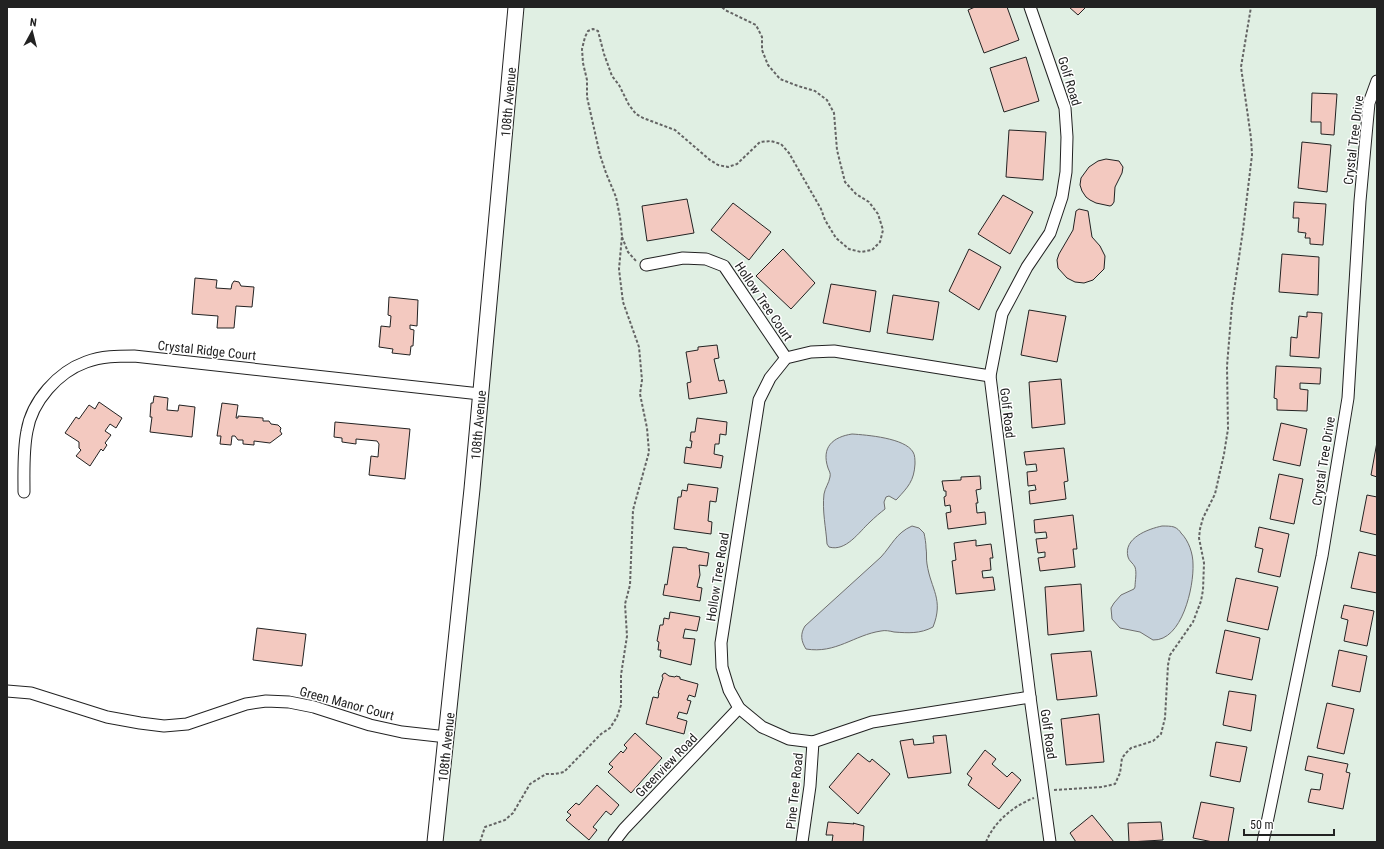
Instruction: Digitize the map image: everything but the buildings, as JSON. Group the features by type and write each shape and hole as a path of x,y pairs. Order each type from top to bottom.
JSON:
{"street":[{"name":"108th Avenue","path":"435,842 447,737 516,7"},
{"name":"Golf Road","path":"1030,7 1065,108 1067,137 1066,172 1062,197 1050,233 1027,267 1002,314 990,376 1030,697 1050,842"},
{"name":"Crystal Tree Drive","path":"1263,842 1322,556 1348,398 1360,201 1369,103 1377,81"},
{"name":"Hollow Tree Court","path":"646,265 683,258 706,259 724,266 786,358"},
{"path":"786,358 811,352 834,351 990,376"},
{"name":"Crystal Ridge Court","path":"24,492 23,452 27,429 35,409 45,392 56,381 80,365 96,359 134,356 480,394"},
{"name":"Hollow Tree Road","path":"786,358 770,378 758,400 722,643 722,667 729,690 739,708 762,727 789,739 813,742 872,722 1030,697"},
{"name":"Green Manor Court","path":"7,691 31,693 107,717 140,724 164,726 187,724 246,704 266,701 289,702 314,707 370,725 402,732 447,737"},
{"name":"Greenview Road","path":"614,842 624,829 739,708"},
{"name":"Pine Tree Road","path":"802,842 810,786 813,742"}],"path":[{"path":"480,842 486,827 505,820 513,813 530,784 546,774 564,772 601,734 610,728 618,717 621,704 621,675 627,636 625,604 630,585 633,510 649,452 647,428 640,394 642,380 638,347 623,302 621,286 619,269 622,236 620,217 616,197 600,155 587,97 587,80 583,64 582,49 588,31 593,29 598,31 612,76 619,84 629,105 636,114 675,130 718,165 728,167 737,164 760,142 771,141 781,144 789,152 836,238 849,249 861,252 872,250 880,242 883,230 878,214 869,202 856,194 846,182 837,150 834,113 827,100 815,91 780,79 768,64 762,50 762,37 756,25 725,10 722,7"},
{"path":"986,842 990,832 1008,813 1028,800 1056,789 1102,787 1115,784 1120,773 1122,758 1126,752 1131,748 1153,742 1161,734 1165,718 1168,665 1170,655 1193,622 1201,601 1204,563 1199,538 1200,529 1203,518 1215,494 1228,429 1227,366 1232,305 1252,155 1241,67 1251,7"},
{"path":"622,236 628,252 635,261 646,265"}],"green space":[{"path":"516,7 1377,7 1377,842 439,842"}],"shaded area":[{"path":"852,434 894,440 909,447 915,456 913,475 910,483 901,495 896,500 889,496 886,497 884,502 885,509 852,540 841,547 829,547 827,544 823,507 824,494 830,476 826,461 826,454 830,444 845,435"},
{"path":"912,526 919,528 924,533 927,564 937,602 936,617 933,627 923,631 914,632 883,631 871,633 836,647 817,650 806,649 802,638 802,632 805,626 881,557 902,532"},
{"path":"1162,526 1171,526 1176,528 1186,540 1192,556 1193,574 1188,598 1179,622 1172,632 1163,638 1153,640 1140,632 1120,628 1112,619 1111,608 1121,595 1134,589 1135,587 1136,569 1128,557 1127,550 1129,545 1144,532"}]}
